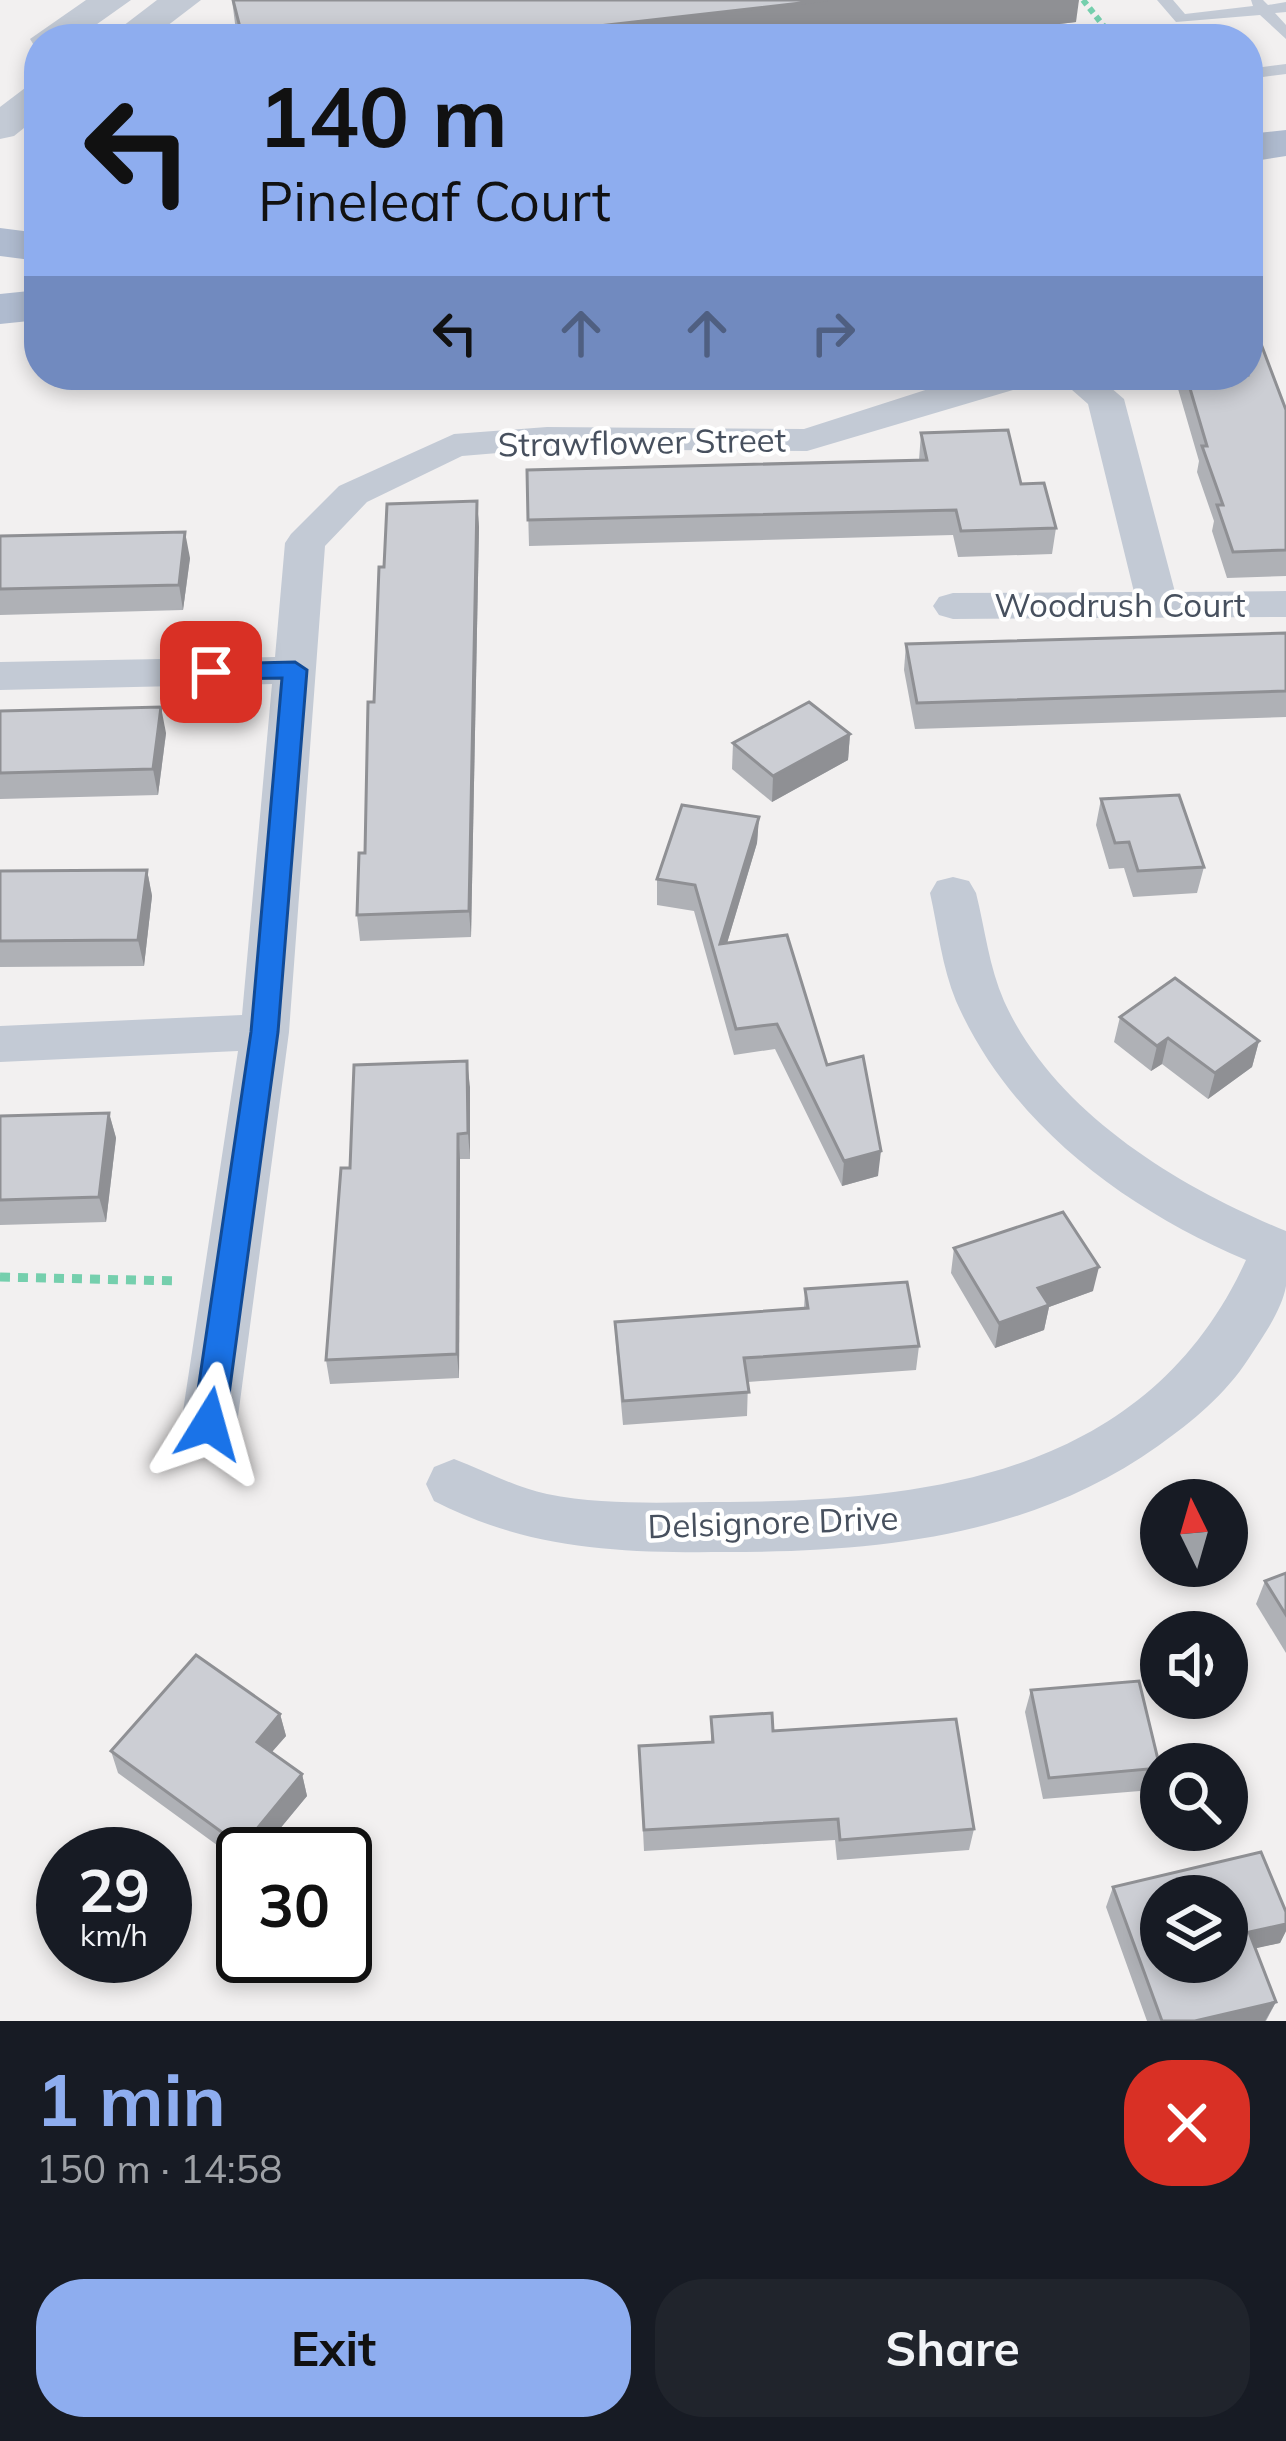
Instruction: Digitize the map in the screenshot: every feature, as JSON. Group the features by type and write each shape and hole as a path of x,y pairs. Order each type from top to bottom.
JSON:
{"street":[{"path":"74,24 112,0"},
{"path":"147,24 182,0"},
{"path":"0,127 24,81"},
{"name":"Strawflower Street","path":"209,1424 265,1032 305,543 353,494 454,445 548,438 807,440 962,390"},
{"path":"1093,390 1106,399 1158,605"},
{"name":"Woodrush Court","path":"953,606 1286,604"},
{"path":"0,676 295,670"},
{"path":"953,893 980,998 1012,1056 1050,1101 1134,1175 1184,1207 1281,1252"},
{"path":"0,1044 265,1032"},
{"name":"Delsignore Drive","path":"454,1484 491,1505 574,1526 820,1527 890,1523 976,1507 1068,1474 1125,1442 1196,1385 1218,1360 1281,1252"}],"lane":[{"path":"1165,0 1181,19 1259,5 1286,7"},
{"path":"1259,5 1286,34"}],"path":[{"path":"1083,0 1102,24"},
{"path":"0,1277 229,1282"}],"building":[{"path":"233,0 827,0 617,24 239,24"},
{"path":"1263,349 1286,410 1286,550 1233,552 1202,446 1207,446 1190,390 1263,390"},
{"path":"1008,430 1021,484 1044,483 1056,528 961,531 956,510 528,520 527,470 927,460 921,433"},
{"path":"477,501 469,911 357,915 359,853 365,853 368,702 374,702 379,567 384,567 387,504"},
{"path":"185,532 179,585 0,589 0,536"},
{"path":"1286,633 1286,691 917,703 906,644"},
{"path":"809,702 850,734 773,776 733,743"},
{"path":"161,707 153,769 0,773 0,711"},
{"path":"1179,795 1204,867 1138,871 1129,842 1115,843 1101,799"},
{"path":"682,805 759,817 720,944 787,935 827,1065 863,1056 881,1151 844,1161 777,1024 736,1029 695,885 657,879"},
{"path":"147,870 138,940 0,941 0,871"},
{"path":"1175,978 1259,1041 1215,1073 1168,1038 1157,1046 1120,1017"},
{"path":"467,1061 468,1133 458,1134 457,1354 326,1360 341,1168 350,1168 354,1065"},
{"path":"109,1113 99,1197 0,1200 0,1116"},
{"path":"1063,1212 1099,1267 1038,1288 1049,1305 999,1323 954,1248"},
{"path":"907,1282 919,1346 744,1358 749,1392 623,1401 615,1322 808,1308 805,1289"},
{"path":"1286,1573 1286,1615 1265,1581"},
{"path":"196,1655 280,1714 257,1742 302,1774 258,1827 216,1828 111,1751"},
{"path":"1139,1681 1140,1719 1148,1719 1154,1743 1140,1743 1140,1770 1049,1778 1031,1690"},
{"path":"772,1713 773,1731 956,1719 974,1829 840,1840 838,1819 644,1830 639,1746 713,1742 711,1717"},
{"path":"1261,1852 1286,1912 1286,1924 1249,1932 1276,2002 1195,2021 1162,2021 1148,1983 1248,1983 1248,1875 1164,1875"},
{"path":"1140,1881 1140,1961 1113,1887"}],"route":[{"path":"209,1424 265,1032 295,670 211,672"}]}
